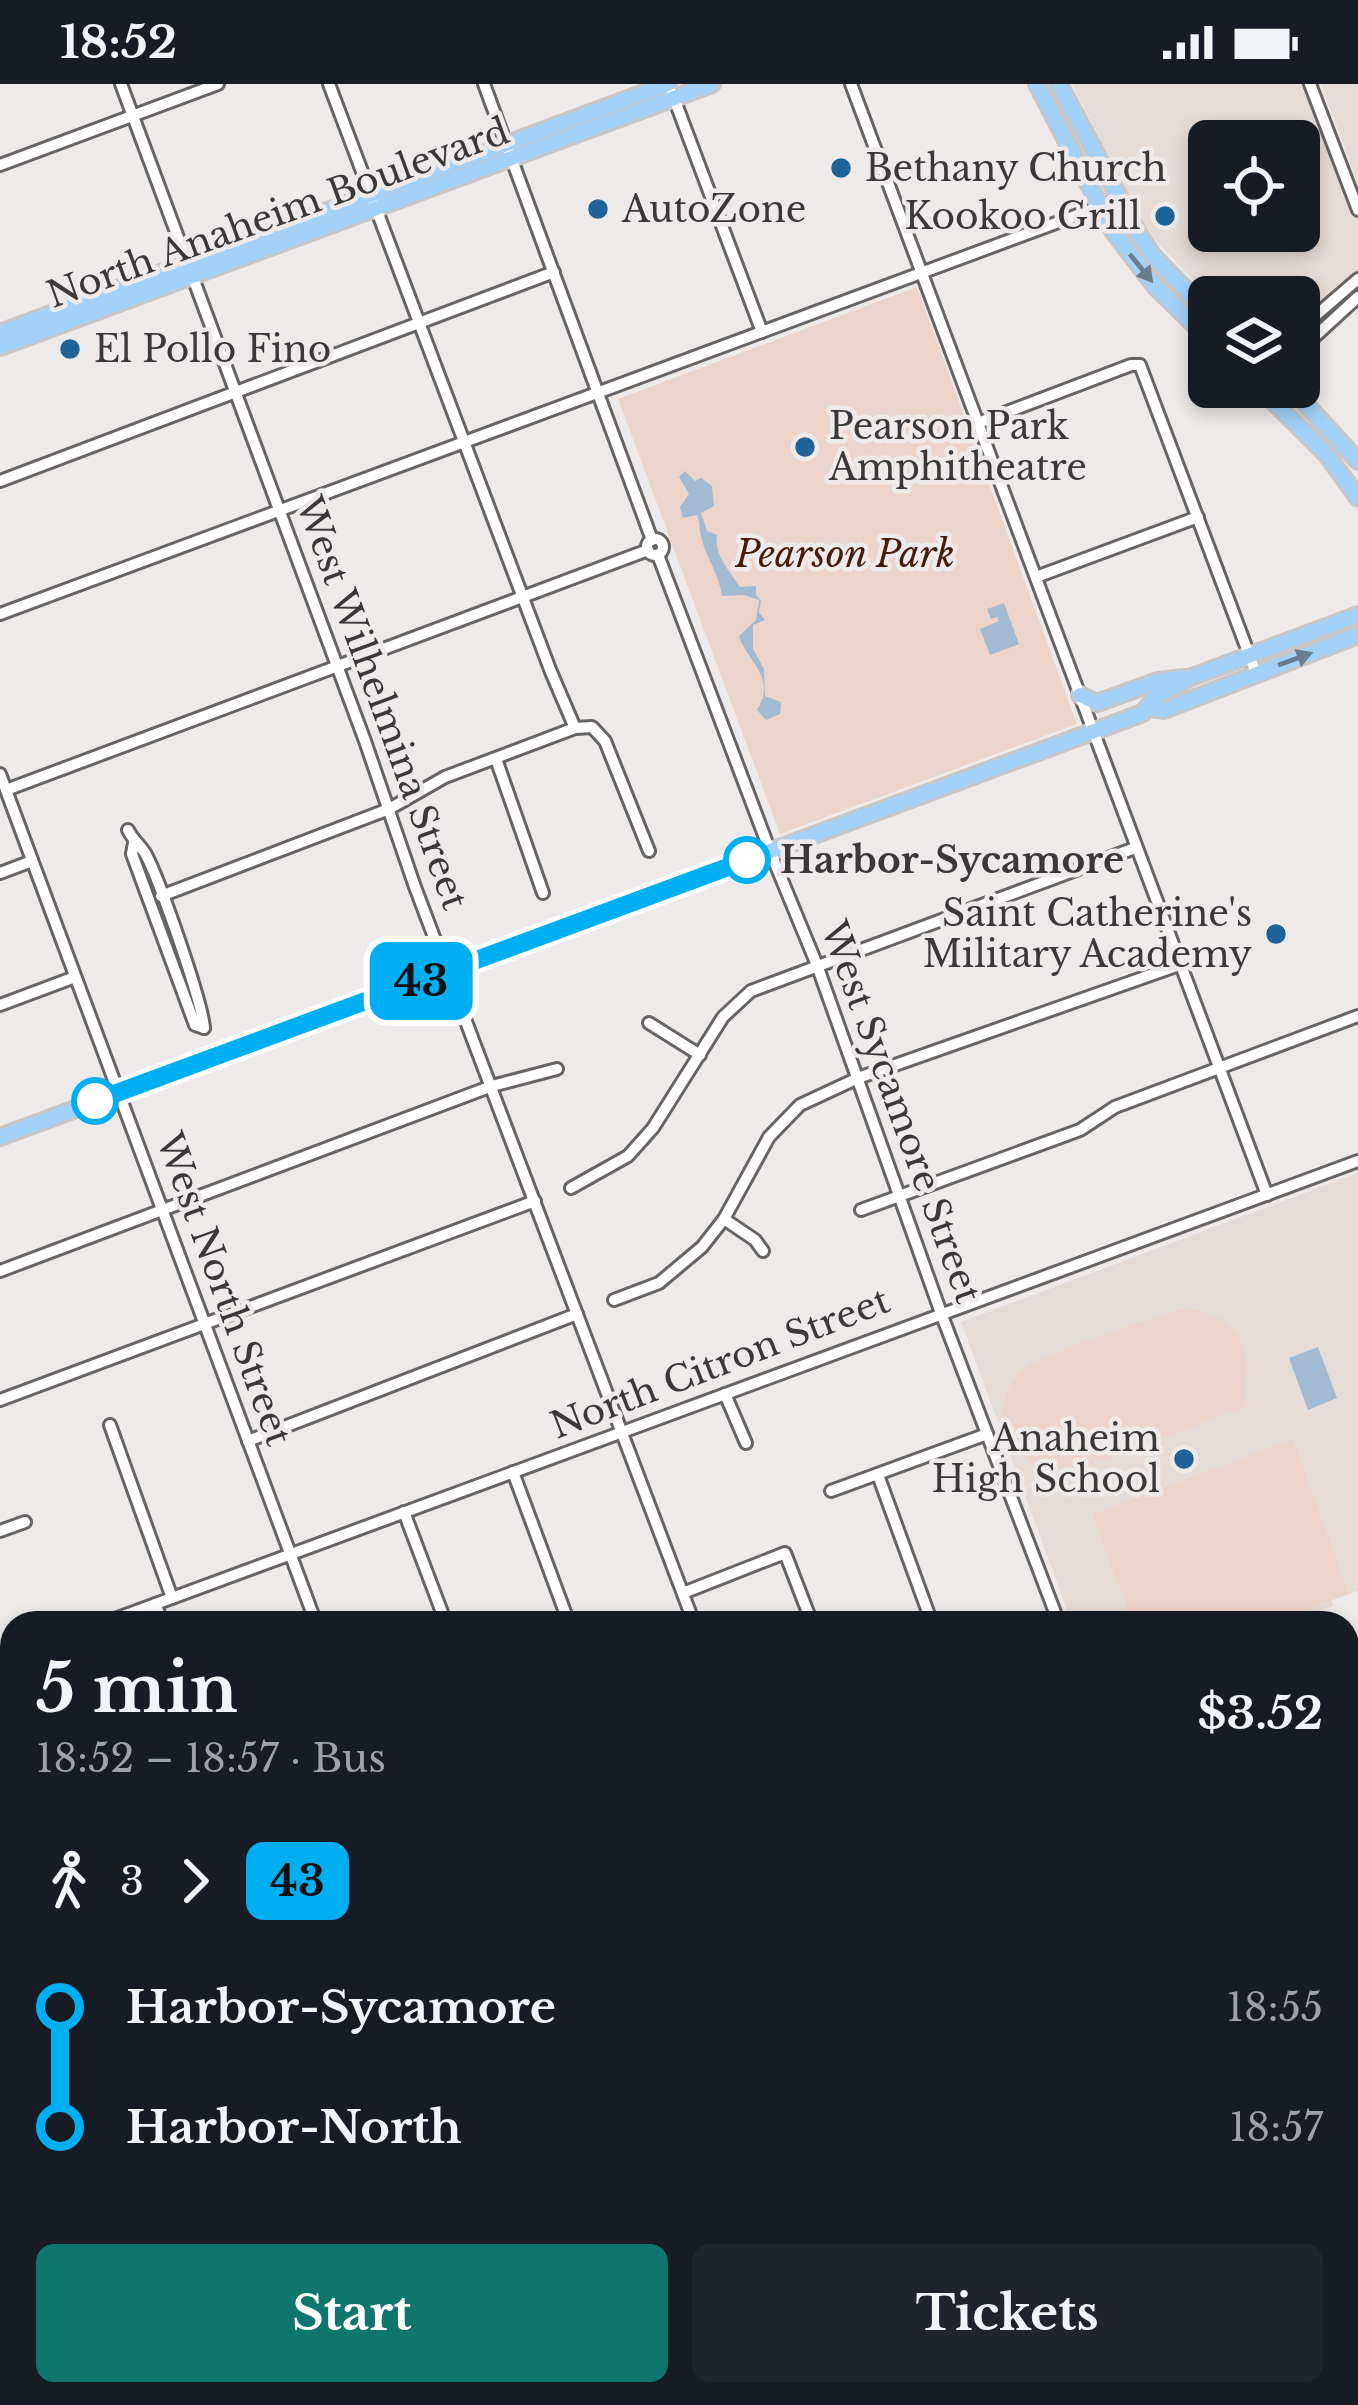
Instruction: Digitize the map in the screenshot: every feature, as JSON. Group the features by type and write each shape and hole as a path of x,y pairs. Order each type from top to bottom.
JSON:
{"main road":[{"name":"North Anaheim Boulevard","path":"0,347 190,270 671,91 712,84"},
{"path":"1037,84 1099,207 1146,275 1188,318"},
{"path":"1059,84 1118,200 1153,256 1188,292"},
{"name":"North Anaheim Boulevard","path":"0,333 190,270"},
{"path":"1280,408 1327,455 1358,498"},
{"path":"1309,408 1358,461"},
{"path":"1151,708 1156,697 1189,678 1358,615"},
{"path":"0,1137 1358,635"},
{"path":"1080,695 1096,704 1158,681 1189,678"}],"street":[{"name":"West Wilhelmina Street","path":"121,84 690,1611"},
{"path":"0,165 218,84"},
{"path":"329,84 574,728"},
{"name":"West Sycamore Street","path":"484,84 653,548 817,965 1054,1611"},
{"path":"851,84 1267,1195"},
{"path":"1310,84 1358,210"},
{"path":"671,91 762,332"},
{"path":"0,614 1118,200"},
{"path":"0,482 554,272"},
{"path":"1320,311 1358,279"},
{"path":"1320,331 1358,296"},
{"path":"978,423 1140,365 1256,673"},
{"path":"1036,577 1198,517"},
{"path":"6,790 653,548"},
{"path":"161,896 389,809 445,777 574,728 592,727 605,741 649,851"},
{"path":"496,759 543,893"},
{"name":"West North Street","path":"0,774 311,1611"},
{"path":"128,830 143,849 161,896 202,1015 202,1029 195,1025 132,854 134,842"},
{"path":"571,1188 628,1156 653,1128 723,1017 752,991 1135,848"},
{"path":"0,873 32,861"},
{"path":"614,1300 638,1293 677,1270 724,1219 770,1137 800,1105 858,1078 1179,964"},
{"path":"0,1005 75,976"},
{"path":"861,1210 1080,1130 1115,1107 1358,1016"},
{"path":"649,1023 700,1054"},
{"path":"0,1271 492,1086 557,1069"},
{"name":"North Citron Street","path":"136,1611 1358,1161"},
{"path":"0,1400 535,1201"},
{"path":"724,1219 764,1251"},
{"path":"248,1441 577,1314"},
{"path":"725,1394 746,1443"},
{"path":"110,1425 172,1598"},
{"path":"832,1491 987,1434"},
{"path":"513,1472 565,1611"},
{"path":"878,1475 928,1611"},
{"path":"404,1512 441,1611"},
{"path":"0,1531 25,1522"},
{"path":"683,1593 785,1553 807,1611"},
{"path":"155,1604 158,1611"}],"shaded area":[{"path":"1072,84 1306,84 1320,120 1188,120 1188,252 1320,252 1320,121 1358,222 1358,273 1320,305 1320,276 1190,276 1145,230"},
{"path":"1321,84 1358,84 1358,184 1340,135"},
{"name":"Anaheim High School","path":"1358,1173 1358,1591 1332,1600 1333,1606 1319,1611 1068,1611 961,1322"}],"green space":[{"name":"Pearson Park","path":"917,287 1077,724 780,834 618,399"},
{"path":"1184,1309 1216,1316 1239,1338 1246,1359 1248,1406 1042,1483 1005,1430 1005,1399 1019,1374 1076,1345"},
{"path":"1293,1439 1349,1594 1303,1611 1128,1611 1092,1514"}],"water":[{"path":"685,471 695,481 701,478 712,486 714,506 701,513 707,531 717,535 720,556 740,587 756,586 761,601 759,612 765,620 753,625 753,649 764,669 765,696 781,702 780,714 766,720 757,710 763,698 762,678 739,636 756,620 759,600 722,596 697,515 683,518 680,507 689,494 679,477"},
{"path":"1004,603 1019,644 990,655 980,629 999,621 991,619 987,609"},
{"path":"1318,1347 1337,1398 1308,1410 1289,1358"}],"bus line":[{"name":"43","path":"95,1101 747,860"}],"place":[{"name":"Bethany Church","path":"841,168"},
{"name":"AutoZone","path":"598,209"},
{"name":"Kookoo Grill","path":"1165,216"},
{"name":"El Pollo Fino","path":"70,349"},
{"name":"Pearson Park Amphitheatre","path":"805,447"},
{"name":"Harbor-Sycamore","path":"747,860"},
{"name":"Saint Catherine's Military Academy","path":"1276,934"},
{"name":"Anaheim High School","path":"1184,1459"}]}
